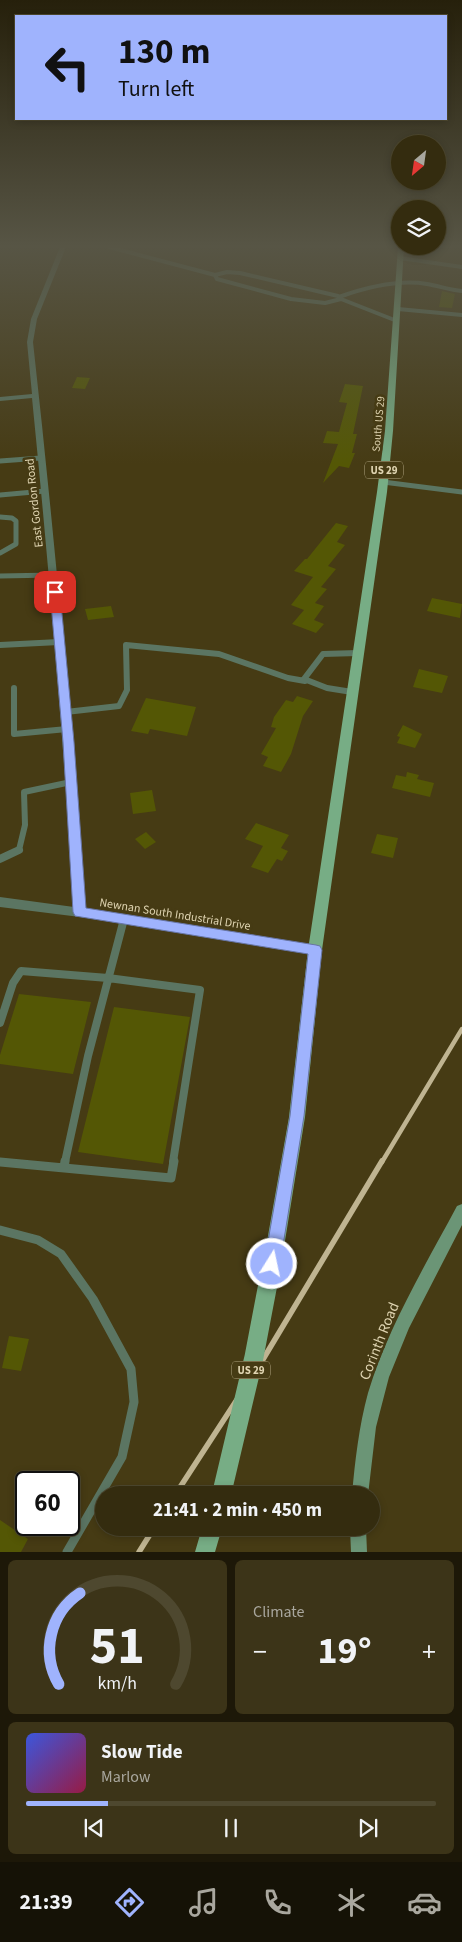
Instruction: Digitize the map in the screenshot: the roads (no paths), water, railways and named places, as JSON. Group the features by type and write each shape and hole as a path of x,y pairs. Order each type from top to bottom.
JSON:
{"main road":[{"name":"South US 29","path":"352,692 383,482 389,431 397,321"},
{"name":"US 29","path":"223,1486 254,1357 297,1116 316,950 352,692"},
{"path":"205,1552 210,1536"}],"street":[{"name":"East Gordon Road","path":"34,319 30,342 60,642 80,912"},
{"path":"0,399 35,396"},
{"name":"Newnan South Industrial Drive","path":"0,902 80,912 316,950"},
{"name":"Corinth Road","path":"361,1486 366,1438 375,1398 387,1362 418,1293 462,1211"},
{"path":"358,1536 359,1552"}],"lane":[{"path":"393,319 397,321"},
{"path":"0,461 41,458"},
{"path":"383,482 462,492"},
{"path":"0,496 45,490"},
{"path":"0,517 12,518 16,521 16,544 0,553"},
{"path":"0,576 54,575"},
{"path":"0,644 60,642"},
{"path":"66,712 119,706 127,690 126,645 219,654 288,678 352,692"},
{"path":"305,681 304,679 323,654 358,653"},
{"path":"14,688 14,734 67,729"},
{"path":"0,859 19,850 25,825 24,792 71,782"},
{"path":"64,1168 88,1056 124,920"},
{"path":"0,1023 13,983 21,971 108,978 200,990 171,1178 0,1162"},
{"path":"0,1230 38,1240 61,1254 93,1299 131,1369 134,1402 122,1457 67,1552"}],"railway":[{"path":"382,1162 462,1029"},
{"path":"181,1486 262,1361 382,1161"},
{"path":"139,1552 149,1536"}]}
